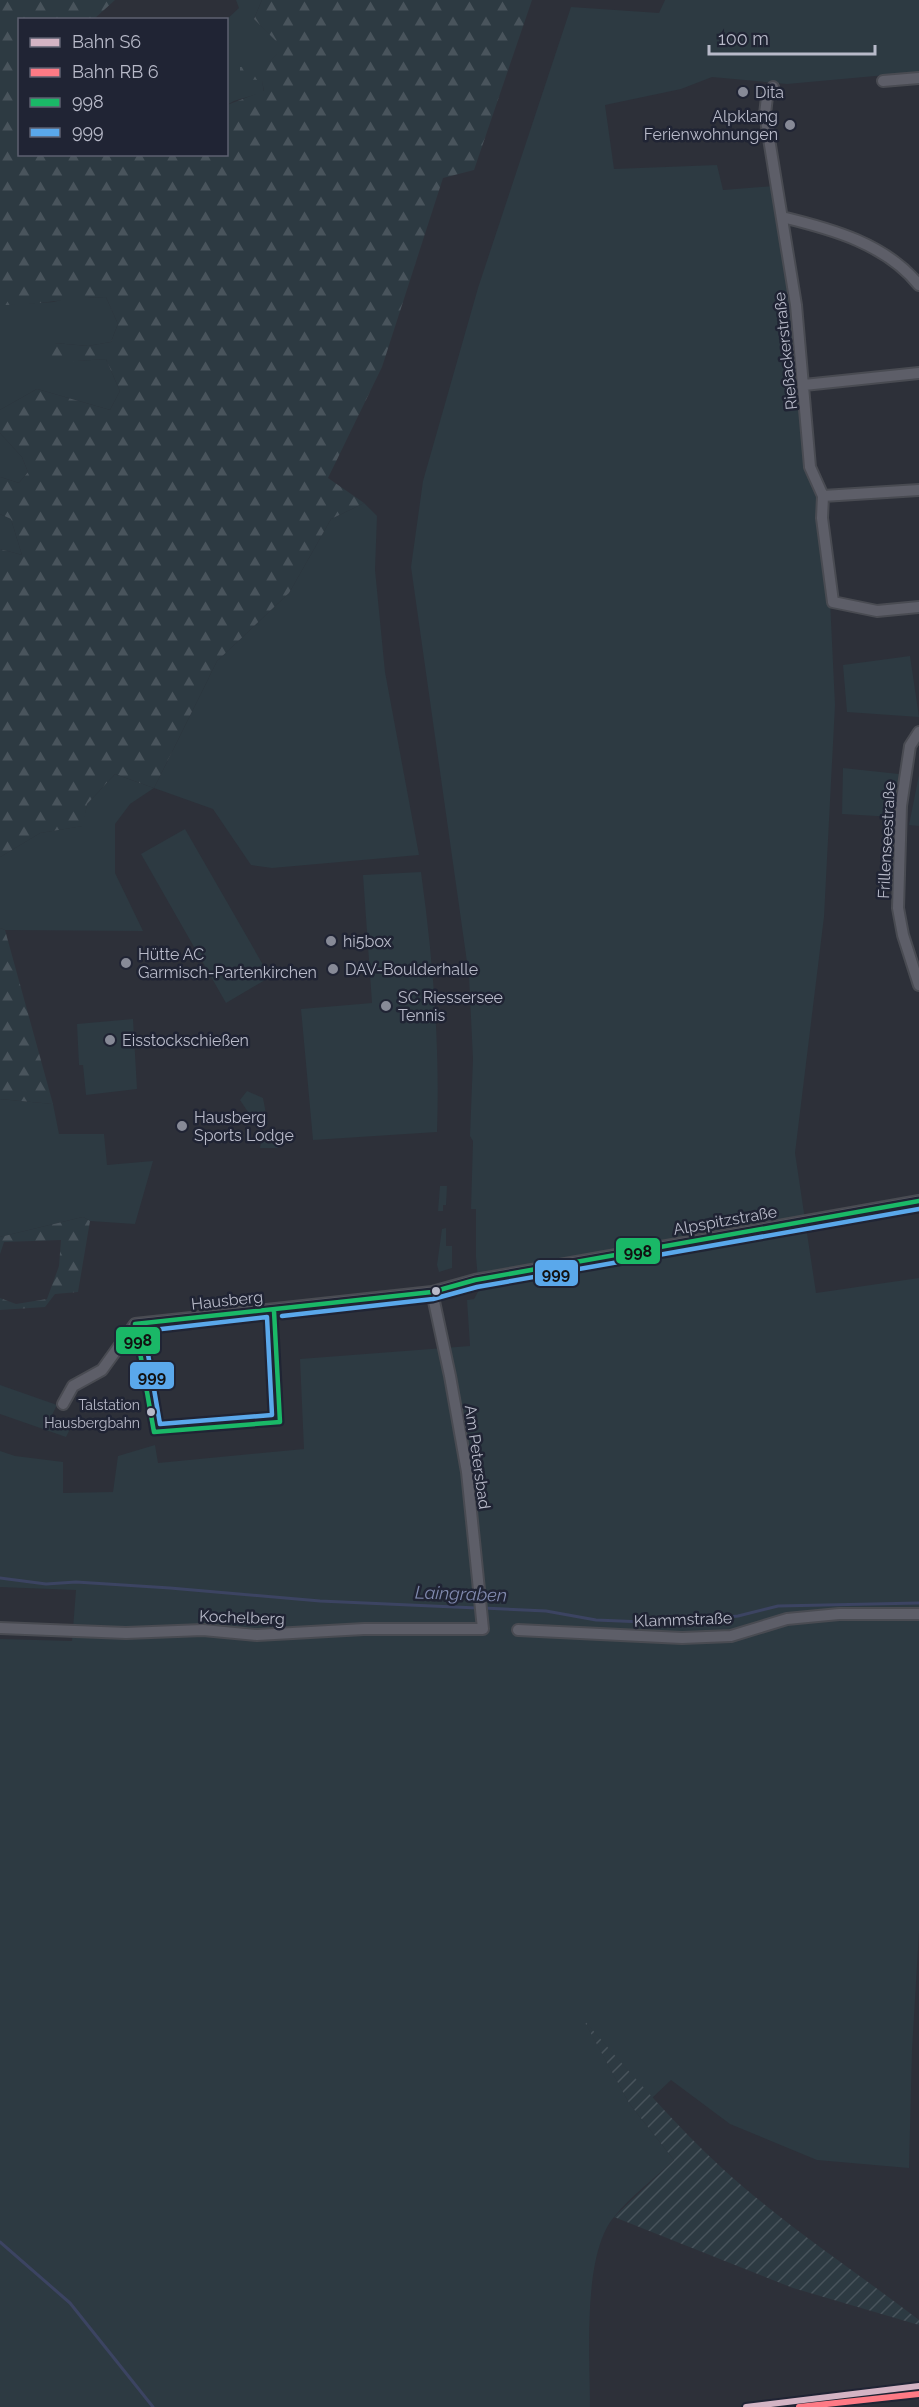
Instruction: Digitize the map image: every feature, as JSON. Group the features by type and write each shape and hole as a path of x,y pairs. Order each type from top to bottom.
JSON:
{"street":[{"path":"883,81 919,78"},
{"name":"Rießackerstraße","path":"770,92 765,114 796,305 810,467 823,496 822,518 833,602 877,612 919,607"},
{"path":"782,217 824,227 857,240 885,255 908,272 919,285"},
{"path":"804,385 919,373"},
{"path":"823,496 919,490"},
{"name":"Frillenseestraße","path":"919,732 910,746 906,769 898,855 898,908 903,935 919,985"},
{"name":"Alpspitzstraße","path":"432,1292 476,1280 919,1201"},
{"name":"Hausberg","path":"63,1404 72,1386 102,1370 135,1324 432,1292"},
{"name":"Am Petersbad","path":"432,1292 467,1472 483,1629"},
{"name":"Klammstraße","path":"518,1630 682,1638 731,1636 786,1619 839,1614 919,1614"},
{"name":"Kochelberg","path":"0,1628 126,1633 203,1630 257,1635 364,1629 483,1629"}],"green space":[{"path":"0,0 115,0 95,18 18,18 18,156 228,156 228,105 264,91 262,80 240,79 240,67 265,66 283,48 254,19 262,0 532,0 474,170 443,178 382,367 328,478 364,503 331,519 289,593 217,661 154,788 115,774 87,804 83,826 40,833 0,857 0,549 22,555 11,519 0,514 0,477 19,483 28,472 22,457 0,433 0,410 37,389 110,410 120,391 106,359 48,363 54,343 88,346 111,342 118,324 106,297 0,305"},
{"path":"236,0 262,0 254,19 284,48 269,62 264,71 264,92 228,104 228,18 239,8"},
{"path":"665,0 919,0 919,72 787,84 712,77 681,89 605,105 614,169 717,165 723,190 774,186 830,600 835,705 824,917 795,1153 816,1293 919,1278 919,1931 912,2050 909,2168 817,2160 730,2124 671,2080 652,2098 585,2022 629,2103 674,2160 635,2194 614,2217 604,2234 592,2281 589,2335 590,2407 0,2407 0,1639 72,1641 76,1590 0,1587 0,1451 15,1456 63,1462 63,1493 113,1492 118,1456 155,1445 158,1463 304,1449 300,1359 470,1346 467,1300 474,1299 479,1290 476,1209 471,1209 473,1141 470,1136 473,1059 469,976 411,567 423,481 478,288 571,7 659,13"},
{"path":"106,297 118,324 111,342 88,346 54,343 75,361 106,359 120,391 110,410 37,389 0,410 0,305"},
{"path":"0,433 22,457 28,472 19,483 0,477"},
{"path":"364,503 377,516 375,570 385,672 419,855 272,868 251,865 213,809 154,788 217,661 289,593 331,519"},
{"path":"0,514 11,519 22,555 0,549"},
{"path":"910,656 919,717 847,712 843,665"},
{"path":"843,768 899,774 894,817 842,814"},
{"path":"115,774 154,788 130,804 115,824 115,873 143,931 5,930 0,928 0,857 40,833 82,826 87,804"},
{"path":"919,775 919,826 909,825"},
{"path":"185,829 270,977 226,1003 141,854"},
{"name":"SC Riessersee Tennis","path":"421,872 435,1002 437,1132 313,1140 301,1009 372,1003 363,875"},
{"path":"0,928 5,930 53,1104 0,1099"},
{"path":"133,1019 137,1089 86,1095 83,1065 79,1065 77,1024"},
{"path":"247,1091 263,1098 268,1124 258,1127 240,1100"},
{"path":"0,1099 53,1104 59,1134 104,1134 107,1165 153,1161 135,1224 90,1221 83,1217 0,1237"},
{"path":"263,1134 276,1134 278,1148 260,1148"},
{"path":"440,1186 447,1186 446,1205 443,1205 443,1211 438,1211"},
{"path":"83,1217 90,1221 78,1292 55,1294 45,1307 0,1310 0,1298 16,1304 47,1299 59,1266 61,1240 4,1242 0,1254 0,1237"},
{"path":"446,1228 446,1246 452,1246 452,1268 439,1272 437,1265 442,1229"},
{"path":"0,1385 57,1405 49,1421 70,1429 66,1437 0,1414"},
{"path":"583,2019 669,2115 723,2169 794,2228 919,2320 919,2325 793,2288 614,2217 674,2160 629,2103"}],"waterway":[{"name":"Laingraben","path":"0,1578 46,1584 76,1582 320,1601 477,1608"},
{"name":"Laingraben","path":"483,1608 546,1611 596,1620 667,1623 738,1616 778,1606 919,1603"},
{"path":"0,2242 70,2303 153,2407"}],"rail line":[{"name":"S6","path":"746,2407 919,2386"}],"transit line":[{"name":"998","path":"274,1311 280,1422 154,1432 135,1324 432,1292 475,1280 919,1201"},
{"name":"999","path":"282,1316 433,1299 477,1287 919,1209"},
{"name":"999","path":"267,1317 272,1415 160,1424 144,1331 267,1317"},
{"path":"799,2407 919,2394"}],"place":[{"name":"Dita","path":"743,92"},
{"name":"Alpklang Ferienwohnungen","path":"790,125"},
{"name":"hi5box","path":"331,941"},
{"name":"Hütte AC Garmisch-Partenkirchen","path":"126,963"},
{"name":"DAV-Boulderhalle","path":"333,969"},
{"name":"SC Riessersee Tennis","path":"386,1006"},
{"name":"Eisstockschießen","path":"110,1040"},
{"name":"Hausberg Sports Lodge","path":"182,1126"},
{"name":"Talstation Hausbergbahn","path":"151,1412"}]}
